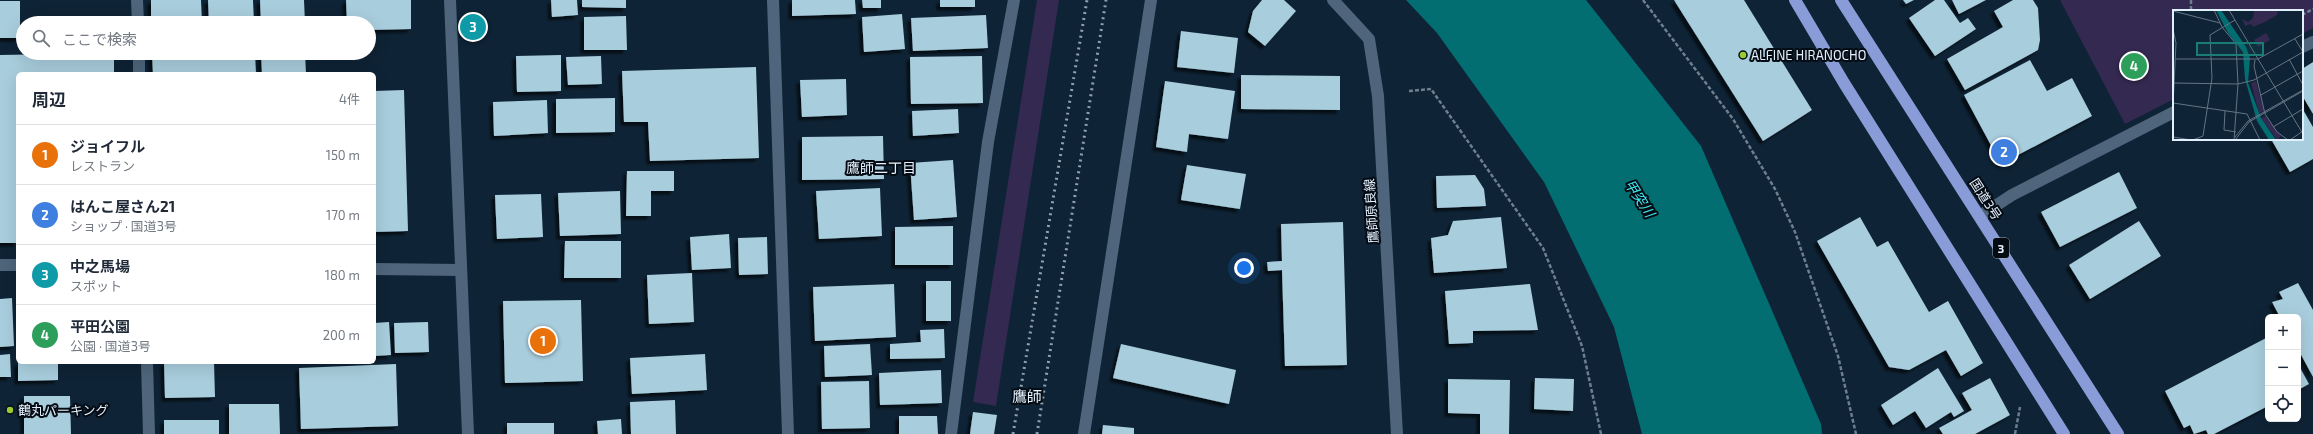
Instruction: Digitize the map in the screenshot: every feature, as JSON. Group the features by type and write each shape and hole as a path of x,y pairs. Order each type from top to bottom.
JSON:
{"highway":[{"path":"1795,0 1844,83 2064,434"},
{"name":"国道3号","path":"1840,0 1980,216 2118,434"}],"street":[{"path":"137,0 138,16"},
{"path":"450,0 468,434"},
{"path":"773,0 788,434"},
{"path":"951,434 988,142 1014,0"},
{"path":"1084,434 1152,0"},
{"name":"鷹師原良線","path":"1333,0 1369,38 1378,96 1397,434"},
{"path":"2303,47 2313,42"},
{"path":"139,60 139,72"},
{"path":"1980,216 2012,195 2173,113"},
{"path":"0,264 16,265"},
{"path":"376,269 461,270"},
{"path":"147,364 149,434"}],"path":[{"path":"1643,0 1733,119 1775,189 1795,232 1838,356 1856,434"},
{"path":"2303,14 2313,9"},
{"path":"1409,91 1431,89 1543,248 1582,346 1602,434"},
{"path":"2016,434 2020,406"}],"shaded area":[{"path":"1037,0 1059,0 996,406 973,402"},
{"path":"2060,0 2313,0 2313,28 2303,33 2303,10 2173,10 2173,100 2125,124"}],"water":[{"name":"甲突川","path":"1406,0 1586,0 1701,146 1821,424 1822,434 1642,434 1614,327 1544,182 1437,33"}],"building":[{"path":"151,0 201,0 202,16 151,16"},
{"path":"208,0 253,0 254,16 209,16"},
{"path":"260,0 304,0 305,16 261,16"},
{"path":"346,0 411,0 411,29 376,30 376,16 347,16"},
{"path":"551,0 577,0 578,15 552,17"},
{"path":"582,0 626,0 626,8 582,7"},
{"path":"792,0 855,0 856,14 792,16"},
{"path":"862,0 881,0 881,8 863,8"},
{"path":"940,0 975,0 975,7 940,7"},
{"path":"1262,0 1284,0 1296,11 1265,46 1248,32 1253,11"},
{"name":"ALFINE HIRANOCHO","path":"1674,0 1744,0 1812,110 1763,141"},
{"path":"1903,0 1914,0 1906,4"},
{"path":"1935,0 1944,0 1960,23 1968,18 1976,29 1935,56 1909,18"},
{"path":"1952,0 1986,0 1959,14"},
{"path":"2013,0 2033,0 2038,8 2040,40 2038,50 1965,90 1947,59 2003,27 1994,11"},
{"path":"0,1 20,1 20,16 16,16 16,38 0,38"},
{"path":"902,14 905,49 864,52 862,17"},
{"path":"986,15 988,48 913,51 911,18"},
{"path":"626,16 627,50 584,50 584,17"},
{"path":"1181,31 1238,38 1234,73 1177,67"},
{"path":"0,55 16,55 16,60 114,60 114,72 16,72 16,243 0,243"},
{"path":"561,55 561,91 517,92 516,56"},
{"path":"601,56 602,84 568,85 566,57"},
{"path":"982,56 983,103 911,104 910,57"},
{"path":"152,60 255,60 256,72 153,72"},
{"path":"261,60 305,60 306,72 262,72"},
{"path":"2030,60 2047,91 2072,78 2092,116 2001,164 1964,95"},
{"path":"2313,62 2313,114 2303,97 2303,68"},
{"path":"756,67 759,158 650,161 648,122 624,122 622,71"},
{"path":"1241,75 1340,76 1340,110 1241,109"},
{"path":"846,79 847,115 802,117 800,80"},
{"path":"1165,81 1235,91 1228,139 1189,134 1187,152 1156,147"},
{"path":"404,90 408,231 376,232 376,91"},
{"path":"615,98 615,132 556,133 556,99"},
{"path":"547,100 548,133 494,136 493,102"},
{"path":"958,109 959,133 913,136 912,111"},
{"path":"2303,110 2313,127 2313,159 2290,172 2272,140 2303,140"},
{"path":"883,136 884,179 802,180 802,137"},
{"path":"953,160 957,217 914,220 910,163"},
{"path":"1187,165 1246,174 1240,209 1181,200"},
{"path":"627,171 674,171 674,191 651,191 651,216 626,216"},
{"path":"2119,172 2137,208 2060,247 2041,212"},
{"path":"1475,175 1484,189 1486,206 1437,208 1436,176"},
{"path":"880,188 882,236 819,239 816,191"},
{"path":"620,191 621,234 560,236 558,193"},
{"path":"541,194 543,237 497,239 495,195"},
{"path":"1501,217 1507,268 1434,273 1431,238 1448,235 1453,221"},
{"path":"1860,217 1877,247 1888,241 1929,312 1948,301 1983,363 1961,376 1946,350 1909,370 1889,367 1817,241"},
{"path":"2139,221 2161,256 2090,299 2069,265"},
{"path":"1343,222 1347,365 1285,366 1282,270 1268,271 1267,262 1282,261 1281,224"},
{"path":"953,226 953,265 895,265 895,227"},
{"path":"729,234 731,268 692,270 690,237"},
{"path":"767,237 768,274 739,275 738,238"},
{"path":"565,241 621,241 621,278 564,278"},
{"path":"692,273 694,322 649,324 647,275"},
{"path":"926,281 951,281 951,321 926,321"},
{"path":"2298,283 2313,310 2313,377 2301,355 2301,314 2278,314 2272,302 2283,299 2279,292"},
{"path":"894,284 896,337 815,341 813,287"},
{"path":"1530,284 1538,330 1473,331 1473,343 1449,344 1445,291"},
{"path":"12,298 14,346 0,347 0,299"},
{"path":"581,300 583,381 505,383 503,301"},
{"path":"389,322 391,355 376,356 376,323"},
{"path":"428,322 429,352 395,353 394,323"},
{"path":"944,329 945,358 890,359 890,344 921,342 920,330"},
{"path":"2265,339 2265,408 2214,434 2208,434 2206,430 2194,434 2190,425 2184,428 2165,391"},
{"path":"870,344 872,375 825,377 824,346"},
{"path":"1121,344 1236,370 1229,404 1113,378"},
{"path":"10,354 11,377 0,377 0,355"},
{"path":"705,354 707,390 632,394 630,358"},
{"path":"18,364 58,364 58,380 18,381"},
{"path":"164,364 214,364 215,397 165,398"},
{"path":"396,364 398,426 301,429 299,368"},
{"path":"1938,368 1964,411 1954,417 1951,412 1926,428 1915,411 1893,425 1881,405"},
{"path":"2301,369 2309,384 2301,388"},
{"path":"941,370 942,403 880,405 879,373"},
{"path":"1535,378 1574,379 1573,411 1534,409"},
{"path":"1990,378 2010,415 1975,434 1943,434 1939,428 1972,410 1962,393"},
{"path":"1448,379 1510,380 1509,434 1480,434 1480,414 1448,413"},
{"path":"869,381 870,428 822,429 821,382"},
{"path":"24,396 70,396 71,434 24,434"},
{"path":"675,400 676,434 631,434 630,402"},
{"path":"229,404 279,404 280,434 229,434"},
{"path":"973,412 997,415 994,434 970,434"},
{"path":"899,416 937,416 938,434 899,434"},
{"path":"621,419 622,434 598,434 597,421"},
{"path":"164,420 219,420 219,434 164,434"},
{"path":"507,423 554,423 554,434 507,434"},
{"path":"1103,425 1134,428 1134,434 1102,434"}],"railway":[{"path":"1013,434 1087,0"},
{"path":"1037,434 1106,0"}],"place":[{"name":"中之馬場","path":"473,27"},
{"name":"ALFINE HIRANOCHO","path":"1743,55"},
{"name":"平田公園","path":"2134,66"},
{"name":"はんこ屋さん21","path":"2004,152"},
{"name":"ジョイフル","path":"543,341"},
{"name":"鶴丸パーキング","path":"10,410"}],"district":[{"name":"鷹師二丁目","path":"881,167"},
{"name":"鷹師","path":"1027,396"}]}
